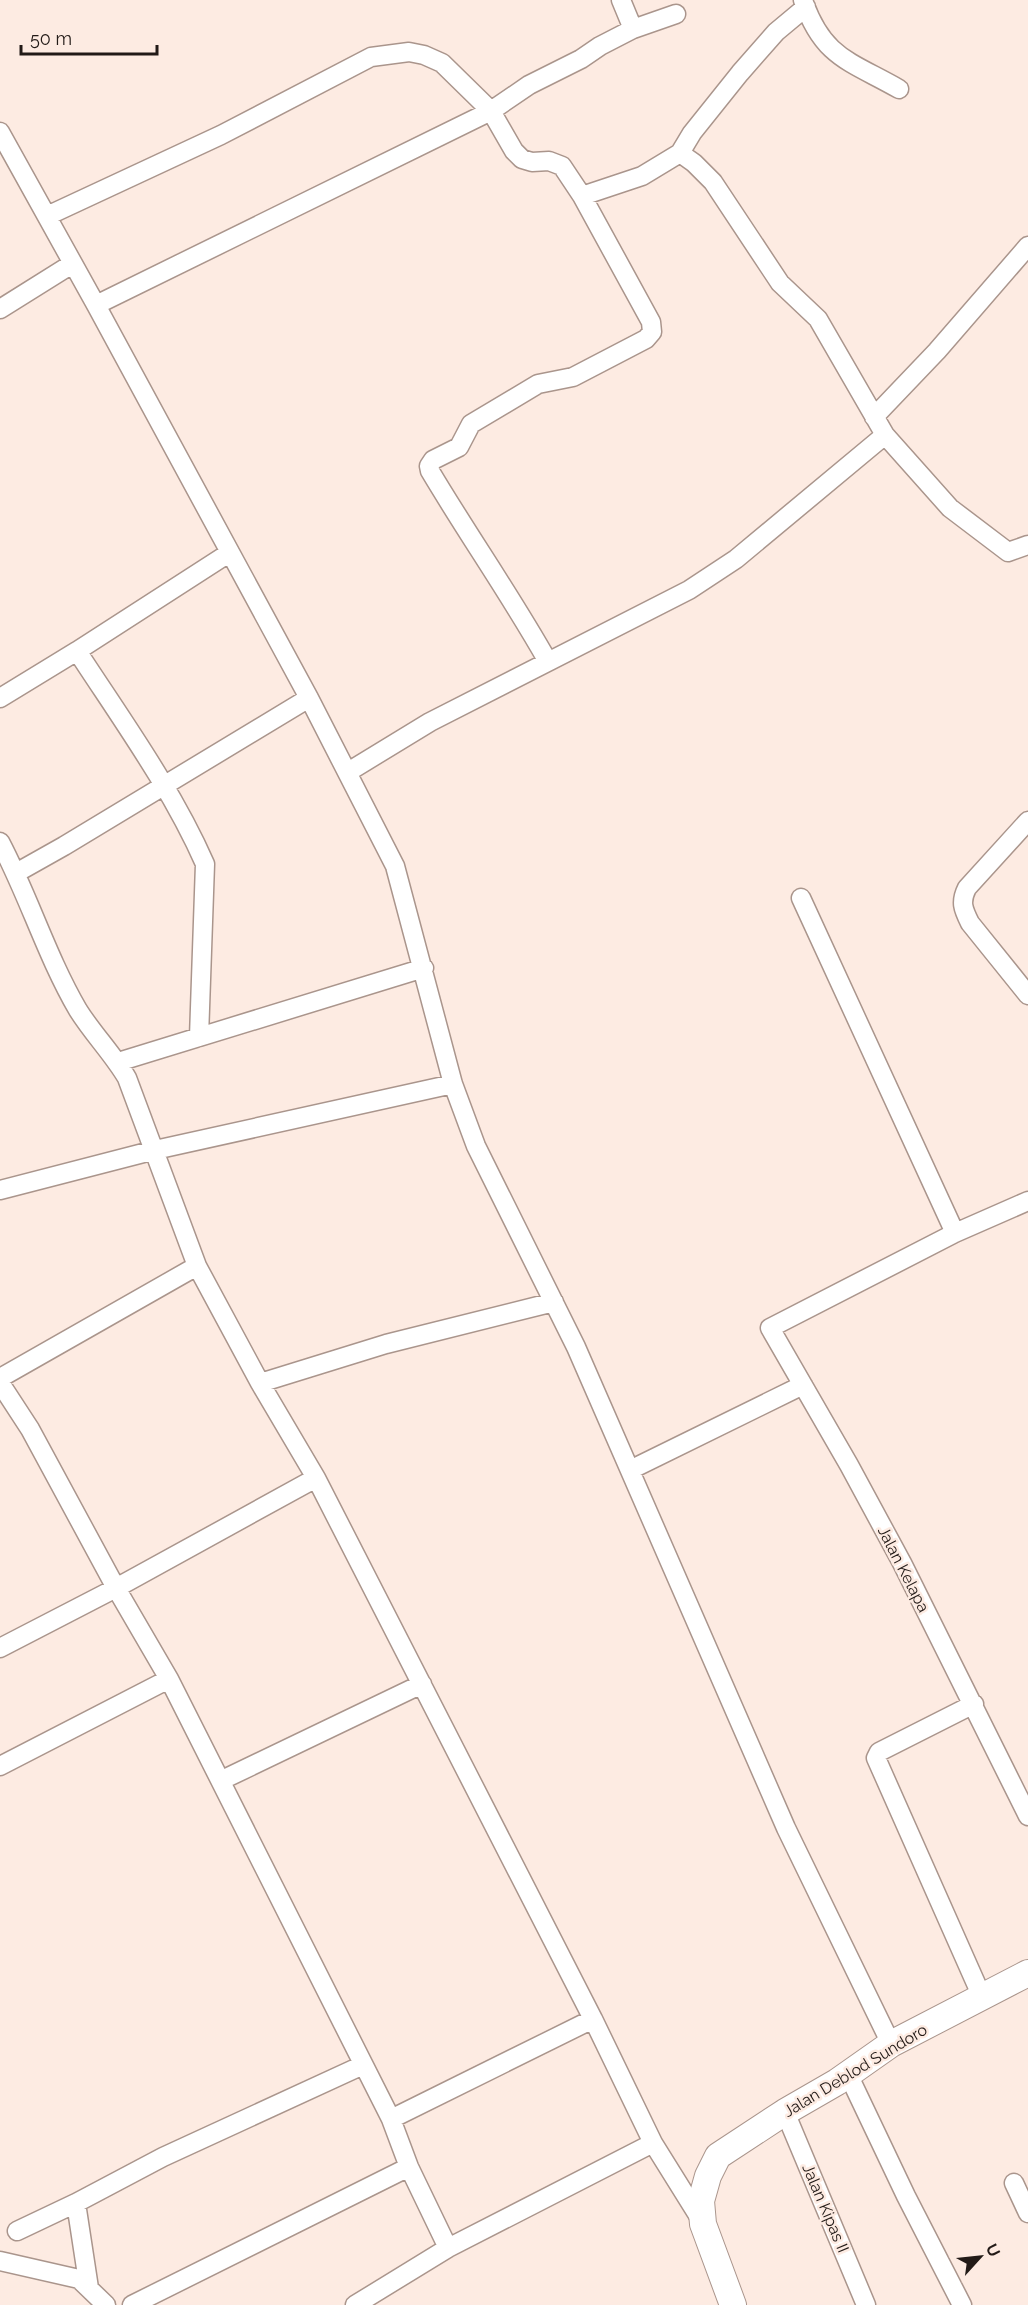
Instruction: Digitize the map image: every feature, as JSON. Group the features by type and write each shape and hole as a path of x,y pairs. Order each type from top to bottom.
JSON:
{"main road":[{"name":"Jalan Deblod Sundoro","path":"703,2223 701,2201 708,2176 718,2156 848,2074 891,2044 1028,1973"},
{"path":"703,2223 733,2305"}],"street":[{"path":"621,0 633,29"},
{"path":"582,196 642,176 680,153 692,133 740,73 776,32 805,4 812,23 824,43 838,57 898,89"},
{"path":"96,304 491,111 529,85 633,29 676,14"},
{"path":"47,216 221,135 371,57 410,51 442,63 491,111 514,151 522,159 532,162 549,161 562,166 582,196 651,322 652,332 646,339 573,377 538,384 471,423 459,447 433,460 429,466 463,526 518,608 547,660"},
{"path":"2,139 96,304 309,698 395,866 453,1084 476,1146 554,1302 786,1828 891,2044"},
{"path":"680,153 713,182 780,283 818,319 885,435 951,508 1000,546 1008,552 1028,545"},
{"path":"874,417 937,351 1028,246"},
{"path":"0,309 72,264"},
{"path":"348,772 430,722 699,584 736,559 885,435"},
{"path":"0,698 229,553"},
{"path":"77,651 163,785 196,843 205,864 199,1037"},
{"path":"16,873 309,698"},
{"path":"1028,820 967,888 962,900 963,910 970,923 1028,994"},
{"path":"0,842 74,1002 127,1078 197,1266 260,1383 316,1478 593,2019 653,2144 703,2223"},
{"path":"801,898 955,1233 1028,1201"},
{"path":"118,1062 424,968"},
{"path":"0,1190 155,1150 453,1084"},
{"name":"Jalan Kelapa","path":"955,1233 770,1328 871,1504 974,1704 1028,1816"},
{"path":"0,1378 197,1266"},
{"path":"260,1383 386,1344 554,1302"},
{"path":"0,1383 30,1430 116,1588 169,1679 222,1780 391,2120 409,2167 448,2248"},
{"path":"630,1470 803,1385"},
{"path":"0,1648 116,1588 316,1478"},
{"path":"0,1766 169,1679"},
{"path":"222,1780 422,1684"},
{"path":"974,1704 879,1752 876,1758 982,1996"},
{"path":"391,2120 593,2019"},
{"path":"17,2231 163,2157 363,2065"},
{"path":"848,2074 906,2196 962,2305"},
{"name":"Jalan Kipas II","path":"785,2112 866,2305"},
{"path":"355,2305 448,2248 653,2144"},
{"path":"132,2305 409,2167"},
{"path":"1014,2183 1028,2213"},
{"path":"76,2203 89,2288"},
{"path":"0,2261 79,2279 106,2305"}]}
